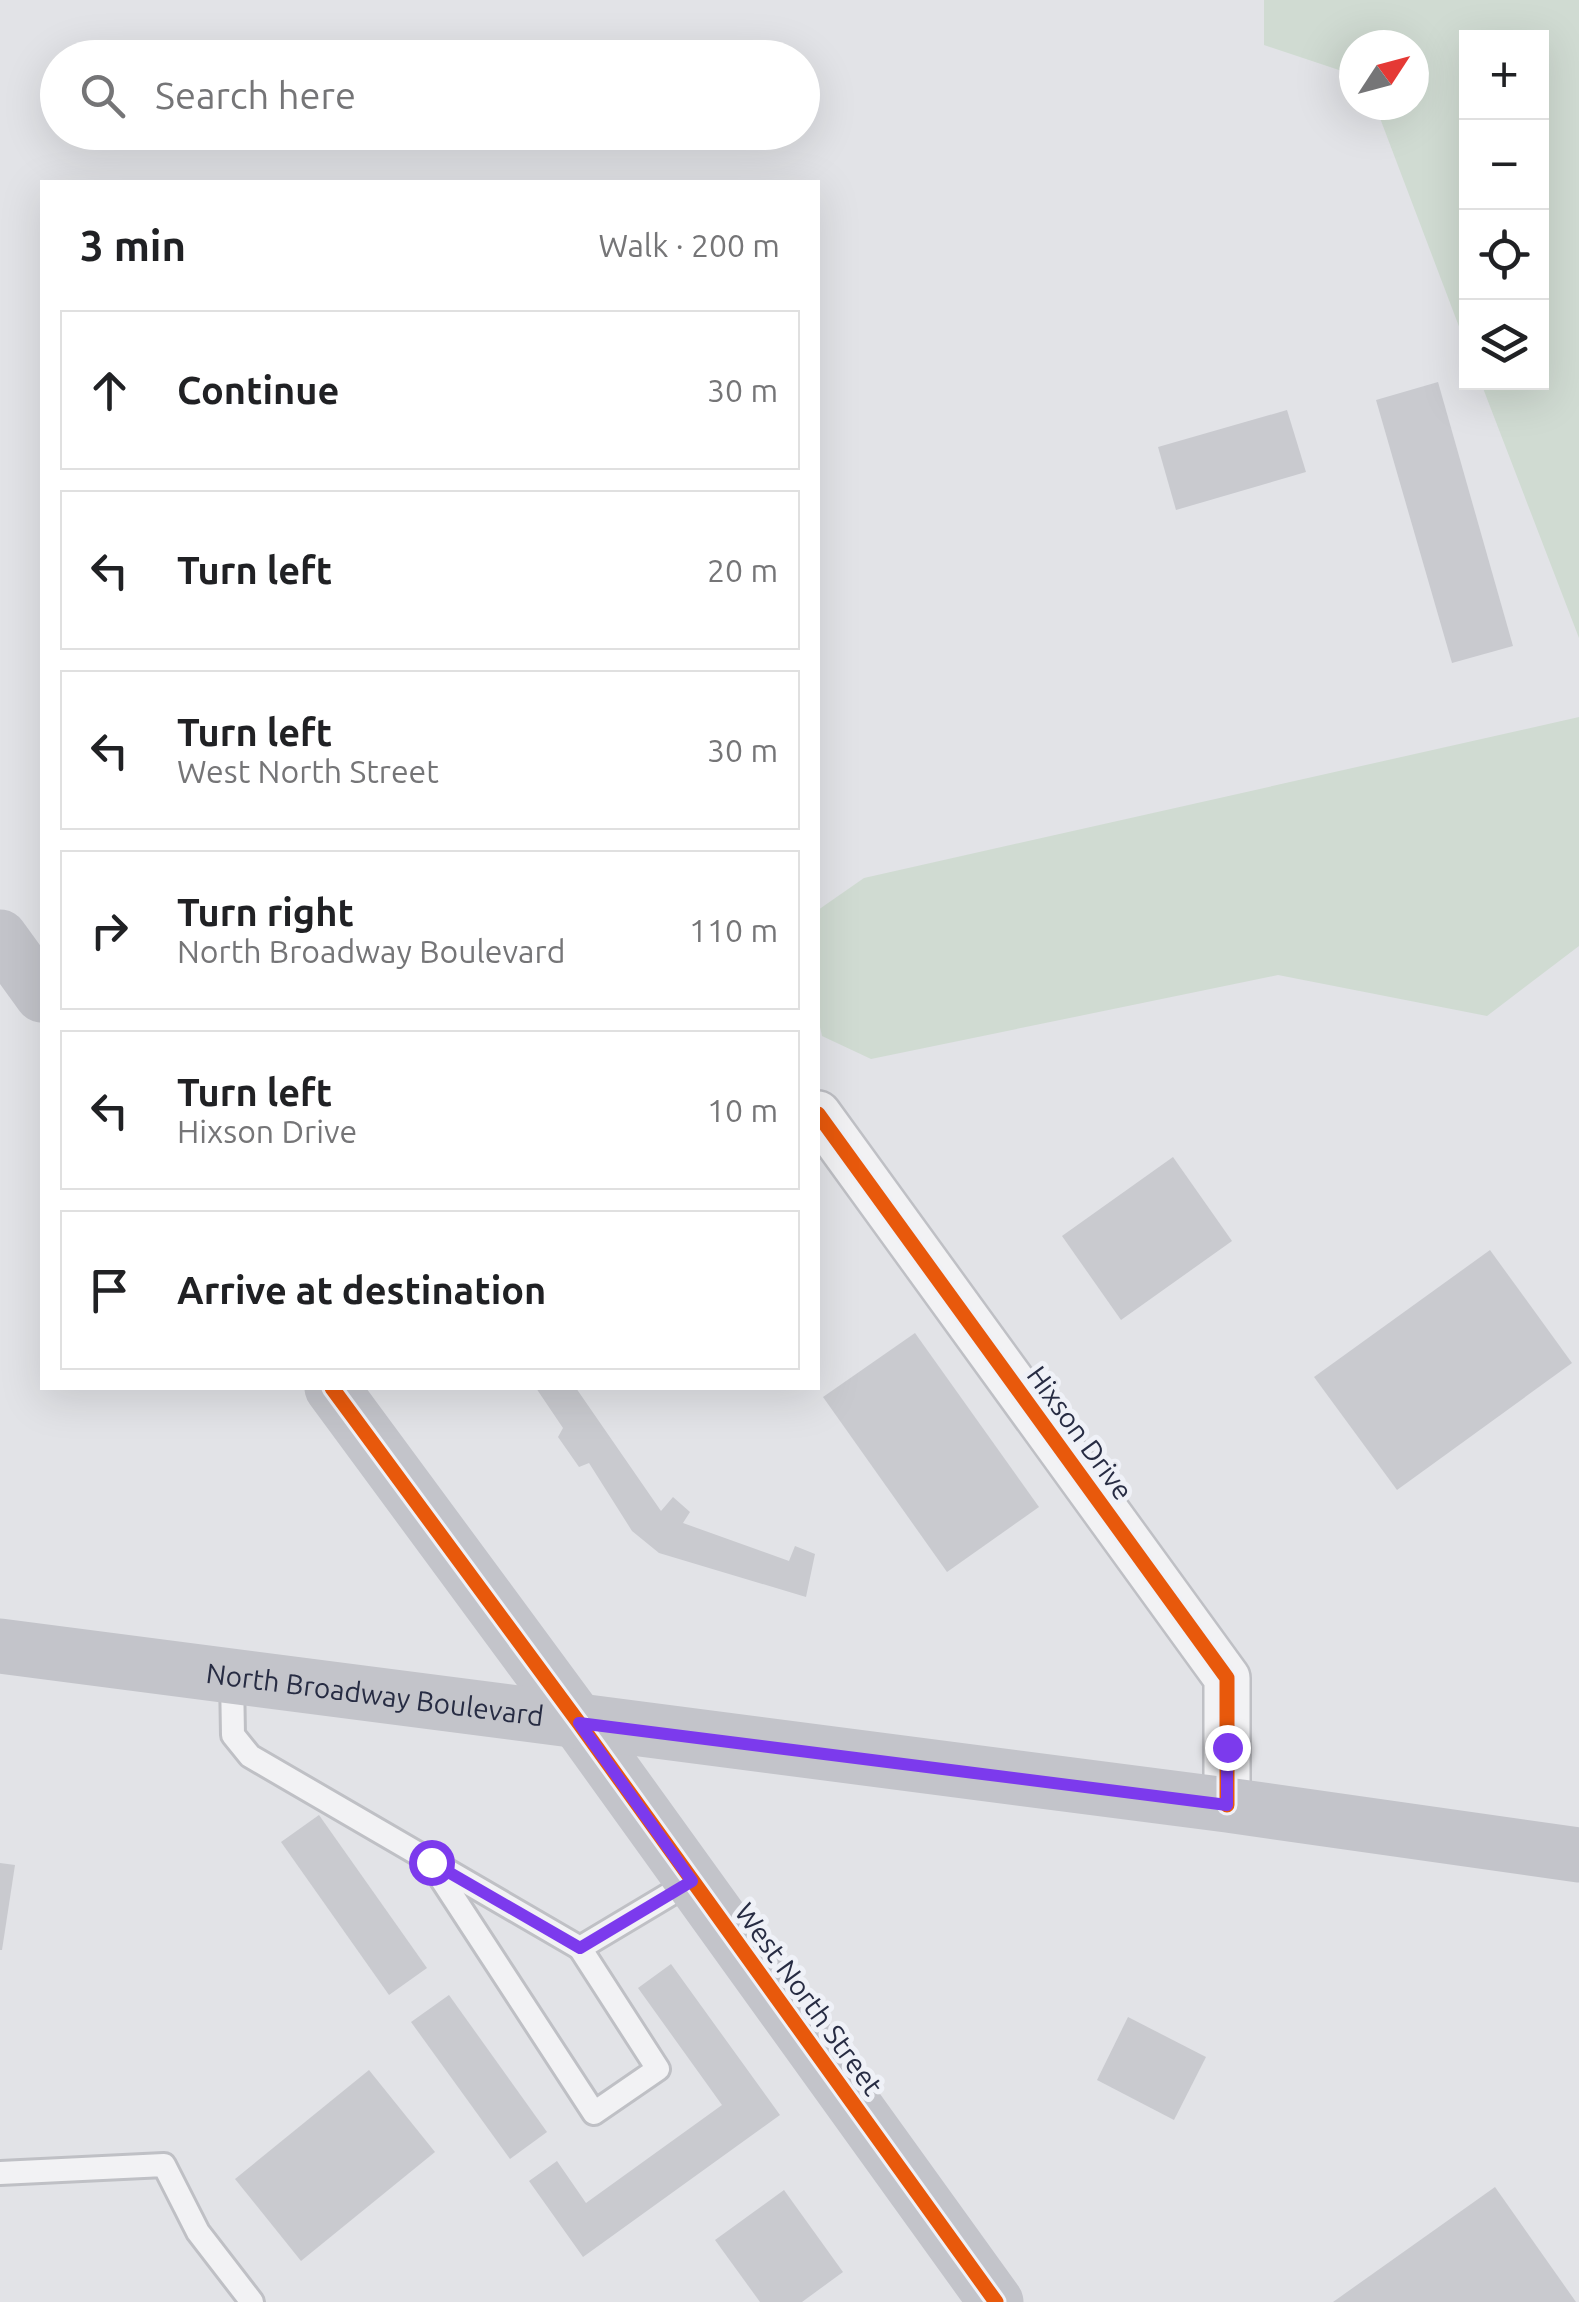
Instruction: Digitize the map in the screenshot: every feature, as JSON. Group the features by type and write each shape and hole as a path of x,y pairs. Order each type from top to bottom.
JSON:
{"main road":[{"path":"0,938 40,992"},
{"name":"West North Street","path":"333,1390 996,2302"},
{"name":"North Broadway Boulevard","path":"0,1646 1227,1805 1579,1855"}],"street":[{"name":"Hixson Drive","path":"820,1117 1227,1678 1227,1805"}],"lane":[{"path":"232,1677 233,1735 250,1756 580,1948 658,2069 594,2113 431,1862"},
{"path":"580,1948 692,1881"},
{"path":"0,2172 164,2164 198,2232 252,2302"}],"shaded area":[{"path":"1264,0 1579,0 1579,638 1484,390 1549,390 1549,30 1459,30 1459,327 1381,120 1429,120 1429,30 1339,30 1339,70 1264,45"},
{"path":"1579,717 1579,946 1487,1016 1278,975 871,1059 822,1036 820,1027 820,909 864,878"}],"building":[{"path":"1438,382 1513,646 1452,663 1376,400"},
{"path":"1287,410 1306,472 1176,510 1158,447"},
{"path":"1173,1157 1232,1241 1121,1320 1062,1236"},
{"path":"1490,1250 1572,1363 1397,1490 1314,1377"},
{"path":"915,1333 1039,1507 947,1572 823,1397"},
{"path":"537,1390 577,1390 661,1511 673,1497 690,1512 683,1523 789,1561 795,1546 815,1554 806,1597 659,1553 632,1531 589,1463 579,1467 558,1437 563,1428"},
{"path":"319,1815 427,1968 389,1995 281,1842"},
{"path":"0,1863 15,1865 2,1950 0,1950"},
{"path":"671,1964 780,2115 583,2257 529,2181 557,2161 586,2203 722,2105 638,1988"},
{"path":"449,1995 547,2132 510,2159 411,2022"},
{"path":"1128,2017 1206,2057 1174,2120 1097,2080"},
{"path":"369,2070 435,2152 301,2261 235,2179"},
{"path":"1495,2187 1576,2302 1333,2302"},
{"path":"784,2190 843,2272 802,2302 760,2302 715,2240"}],"cycle path":[{"path":"820,1117 1227,1678 1227,1805"},
{"path":"333,1390 996,2302"}],"route":[{"path":"431,1862 580,1948 692,1881 579,1723 1227,1805 1227,1747"}]}
